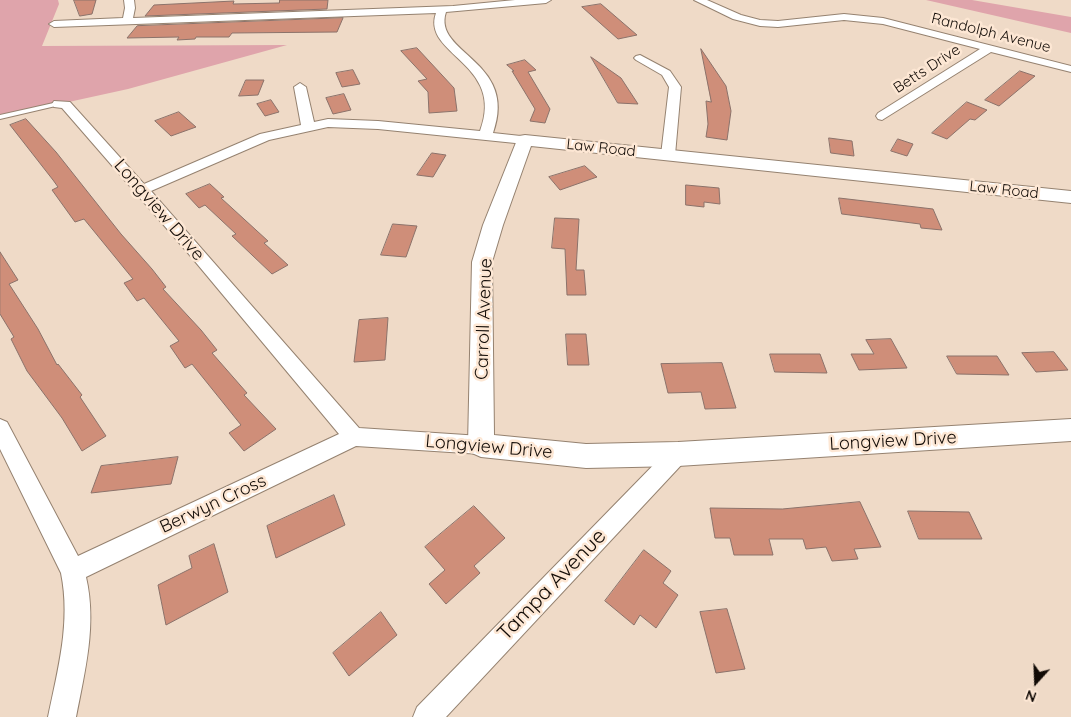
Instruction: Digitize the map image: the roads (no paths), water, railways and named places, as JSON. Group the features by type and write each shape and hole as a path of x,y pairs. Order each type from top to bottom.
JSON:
{"street":[{"path":"127,21 130,8 129,0"},
{"path":"54,24 442,10 546,0"},
{"name":"Randolph Avenue","path":"699,0 737,18 753,22 778,24 844,17 870,19 1071,69"},
{"path":"442,10 439,20 440,31 454,49 474,66 492,96 494,107 492,119 485,136"},
{"name":"Betts Drive","path":"882,116 988,48"},
{"path":"640,58 666,73 675,87 668,155"},
{"path":"300,87 308,126"},
{"name":"Longview Drive","path":"58,104 66,105 142,190 354,437 482,445 586,456 678,454 1071,430"},
{"name":"Law Road","path":"142,190 265,137 328,123 362,124 485,136 1071,197"},
{"name":"Carroll Avenue","path":"482,445 482,262 493,225 525,140"},
{"path":"0,428 73,571 80,608 79,624 62,717"},
{"name":"Berwyn Cross","path":"73,571 354,437"},
{"name":"Tampa Avenue","path":"427,717 678,454"}],"lane":[{"path":"0,117 58,104"}]}
